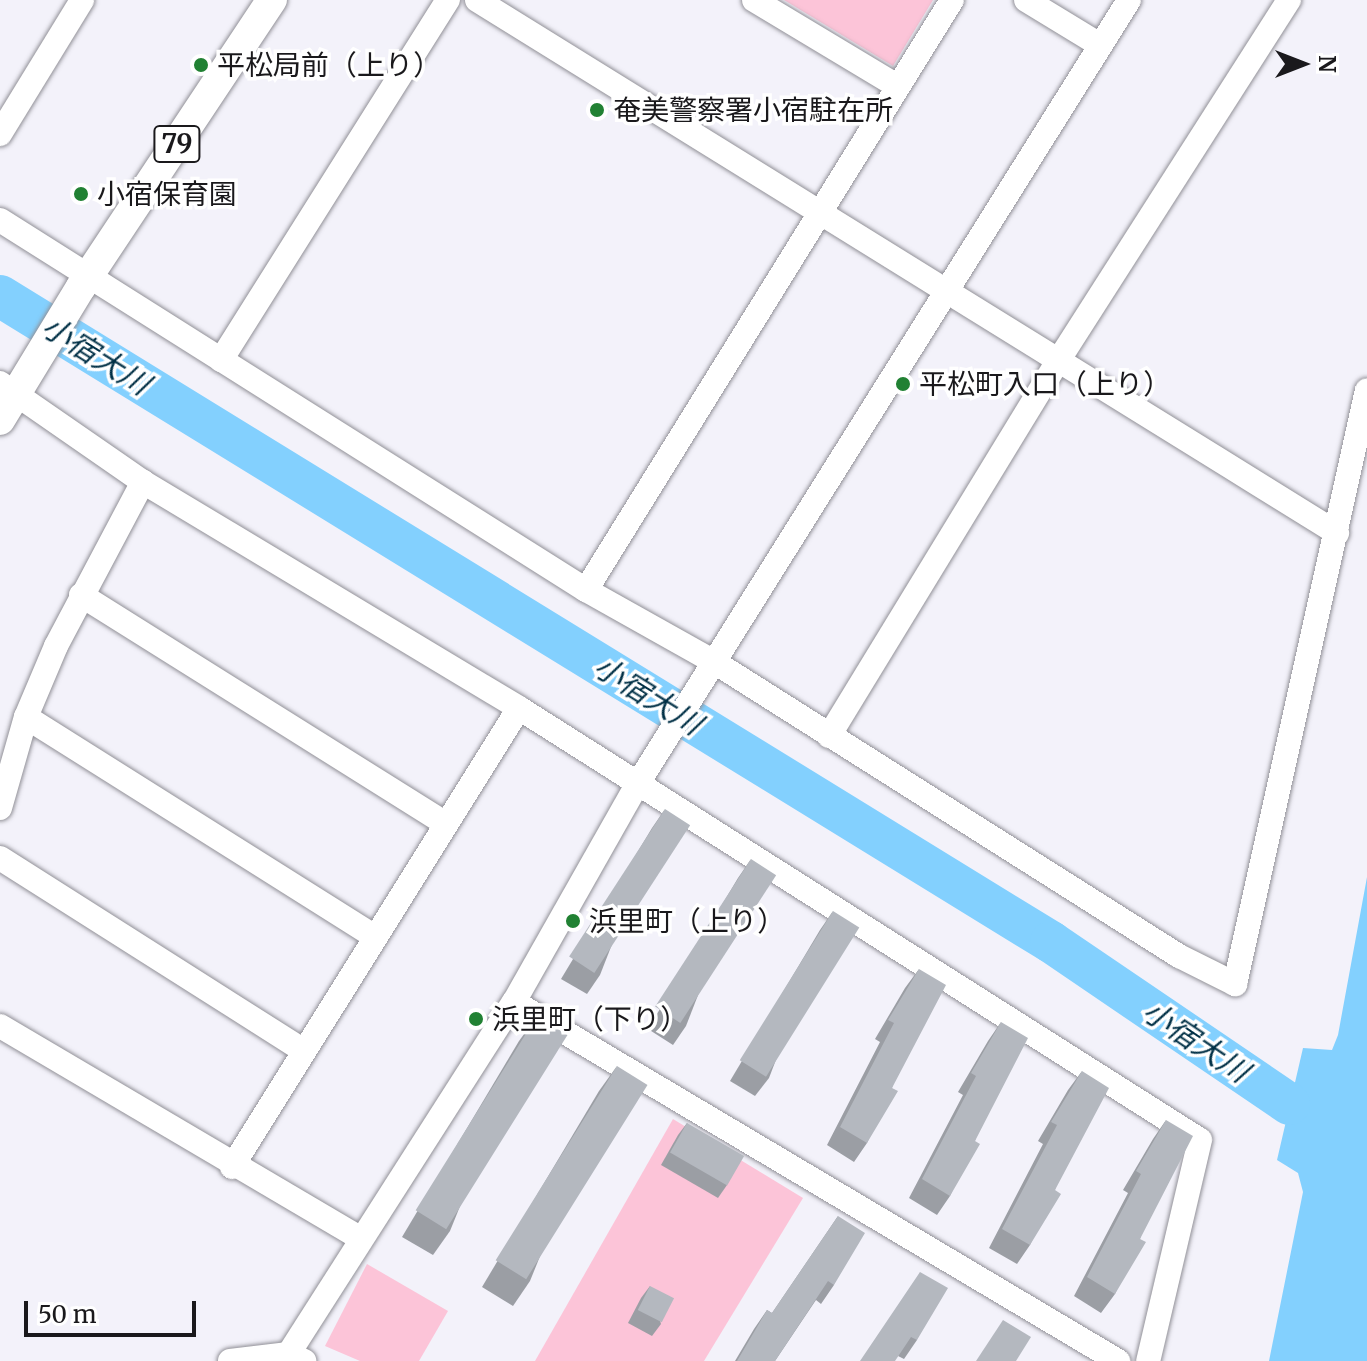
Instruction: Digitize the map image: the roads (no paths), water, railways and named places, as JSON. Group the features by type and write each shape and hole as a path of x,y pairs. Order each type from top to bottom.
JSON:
{"main road":[{"name":"79","path":"0,420 8,388 85,281 272,0"}],"street":[{"path":"0,134 82,0"},
{"path":"221,360 448,0"},
{"path":"477,0 819,213 1060,358 1337,533"},
{"path":"754,0 897,86"},
{"path":"586,590 952,0"},
{"path":"1026,0 1100,45"},
{"path":"230,1361 293,1359 361,1239 514,1002 642,779 712,670 944,288 1129,0"},
{"path":"829,736 1060,358 1289,0"},
{"path":"0,220 85,281 221,360 712,670 829,736 1179,956 1235,984 1367,390"},
{"path":"8,388 143,482 642,779 1200,1140 1148,1361"},
{"path":"0,808 26,717 81,595 143,482"},
{"path":"81,595 445,823"},
{"path":"232,1167 519,708"},
{"path":"26,717 376,937"},
{"path":"0,858 303,1050"},
{"path":"514,1002 1118,1361"},
{"path":"0,1026 232,1167 361,1239"}],"water":[{"path":"1367,877 1367,1361 1269,1361 1303,1192 1298,1173 1277,1160 1303,1048 1332,1050 1338,1035"}],"waterway":[{"name":"小宿大川","path":"0,296 1051,942 1289,1104"}],"place":[{"name":"平松局前（上り）","path":"201,65"},
{"name":"奄美警察署小宿駐在所","path":"597,110"},
{"name":"小宿保育園","path":"81,194"},
{"name":"平松町入口（上り）","path":"903,384"},
{"name":"浜里町（上り）","path":"573,921"},
{"name":"浜里町（下り）","path":"476,1019"}]}
